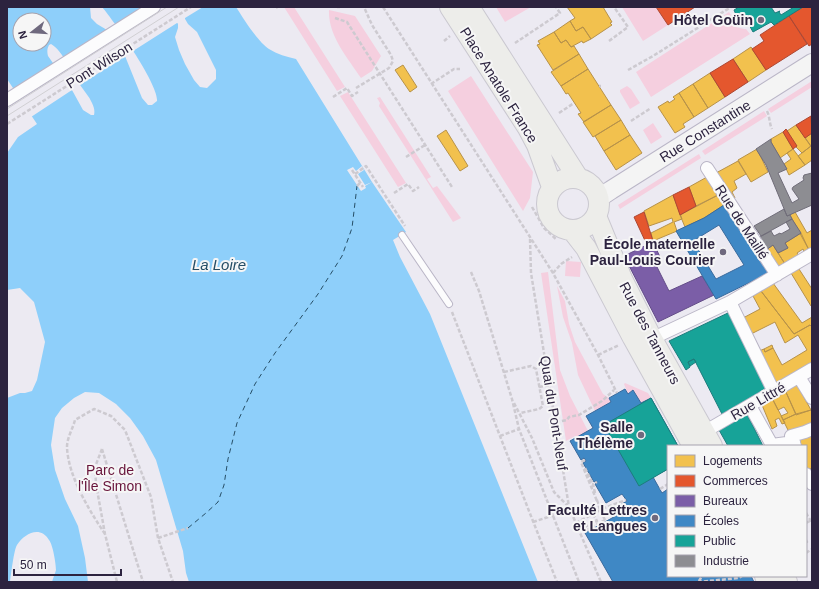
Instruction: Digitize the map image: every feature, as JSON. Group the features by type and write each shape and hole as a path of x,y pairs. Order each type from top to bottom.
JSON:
{"main road":[{"name":"Place Anatole France","path":"450,7 528,128 552,187"},
{"name":"Place Anatole France","path":"470,7 578,178"},
{"path":"568,178 578,178 590,184 598,196 598,209 596,216 590,223 565,235 563,228 555,223 549,215 547,200 552,187 560,181 568,178"},
{"name":"Rue des Tanneurs","path":"596,216 622,279 645,342"},
{"name":"Rue des Tanneurs","path":"565,235 586,248 645,342 703,442"}],"street":[{"name":"Pont Wilson","path":"7,100 154,7"},
{"name":"Rue Constantine","path":"598,196 611,190 812,63"},
{"name":"Rue de Maillé","path":"707,168 777,275"},
{"path":"645,342 730,302 812,254"},
{"path":"730,302 774,392"},
{"name":"Rue Littré","path":"703,442 750,406 812,369"},
{"path":"799,377 812,398"},
{"path":"750,406 772,444 793,441 805,432 812,429"}],"lane":[{"path":"402,235 449,304"}],"path":[{"name":"Pont Wilson","path":"7,124 191,7"},
{"path":"356,88 389,68 393,61 391,55 372,25 364,7"},
{"path":"383,7 553,274 598,355 614,390 617,393"},
{"path":"515,43 560,13 556,7"},
{"path":"609,41 628,27 614,7"},
{"path":"628,70 731,7"},
{"path":"335,18 347,22 452,187"},
{"path":"432,84 454,69 460,69"},
{"path":"333,97 347,88 352,96 358,92"},
{"path":"559,113 574,103"},
{"path":"631,122 651,108"},
{"path":"766,110 769,115 770,126 772,129"},
{"path":"406,157 425,145"},
{"path":"355,174 366,166 408,230 412,251"},
{"path":"352,170 363,187"},
{"path":"394,193 408,184 413,191 419,187"},
{"path":"532,207 544,228 565,235"},
{"name":"Quai du Pont-Neuf","path":"530,239 531,273 569,507 601,582"},
{"path":"553,274 561,264 576,255"},
{"path":"472,272 504,372 519,429 579,582"},
{"path":"449,304 557,582"},
{"path":"598,355 612,348"},
{"path":"504,372 531,366 536,369 543,406 539,409 520,413"},
{"path":"540,387 550,385"},
{"path":"556,422 567,420 569,417 579,415 602,401 614,390"},
{"path":"512,399 532,438 554,492 569,507"},
{"path":"105,534 91,514 73,477 67,446 75,420 94,409 111,416 125,430 151,497 158,538 173,582"},
{"path":"500,436 519,429"},
{"path":"117,581 105,534 96,484 95,467 102,449 143,582"},
{"path":"593,514 597,521 585,527 587,530 606,520 600,510 581,462 583,461 593,484 597,501"},
{"path":"593,484 597,482"},
{"path":"660,489 667,485"},
{"path":"576,523 600,510 626,500"},
{"path":"533,522 554,515"},
{"path":"158,538 188,528"},
{"path":"698,582 741,577"}],"shaded area":[{"path":"284,7 294,7 345,87 337,91"},
{"path":"496,7 531,7 505,22"},
{"path":"622,7 656,7 668,25 643,41"},
{"path":"329,10 355,16 381,56 372,71 361,78 335,38"},
{"path":"729,12 736,27 746,29 750,34 651,97 636,72"},
{"path":"471,76 533,172 530,198 523,211 448,91"},
{"path":"812,81 812,87 771,113 768,109"},
{"path":"627,86 631,89 640,103 630,109 620,92 620,90"},
{"path":"348,92 406,183 398,187 340,96"},
{"path":"380,97 431,177 427,179 433,188 437,186 461,218 453,222 379,106 380,103 377,98"},
{"path":"764,111 767,116 705,155 702,151"},
{"path":"653,123 662,137 651,144 643,130"},
{"path":"699,154 701,158 620,209 618,205"},
{"path":"566,261 581,262 580,277 565,276"},
{"path":"548,272 560,370 570,396 588,431 577,438 575,436 566,441 541,273"},
{"path":"557,286 565,301 569,324 575,342 603,394 609,398 611,402 595,411 578,375 572,343 563,317"},
{"path":"625,383 648,393 651,398 641,403 633,391 628,394 624,384"}],"water":[{"name":"La Loire","path":"7,7 90,7 91,18 107,30 125,56 142,98 148,105 152,105 157,101 156,93 151,82 135,53 102,7 167,7 178,23 175,37 179,50 194,80 200,87 207,88 216,79 216,70 197,32 188,24 178,7 236,7 251,30 265,46 279,54 296,59 372,182 406,232 393,240 400,257 430,314 538,582 189,582 186,573 183,551 156,460 143,436 130,418 116,404 99,393 85,392 74,398 62,408 55,418 51,445 55,470 65,499 78,526 85,558 88,582 52,582 56,570 52,546 45,535 37,532 24,537 17,545 10,582 7,582 7,398 20,393 32,391 37,380 45,342 34,302 20,288 7,290 7,153 18,137 37,124 7,79","holes":["12,12 52,12 52,45 89,98 94,108 94,115 91,115 83,110 72,90 48,56 47,52 12,52"]}],"pier":[{"path":"144,7 169,7 180,25 177,23 133,51 133,56 111,21 116,25"},
{"path":"176,7 203,7 185,18 185,23"},
{"path":"106,27 109,29 128,59 125,56 80,85 81,89 59,55 63,58 107,30"},
{"path":"53,59 75,92 72,90 31,117 13,90 54,64"},
{"path":"362,166 364,170 358,174 365,185 372,182 365,186 366,188 361,191 347,170 353,167 356,171"}],"building: Logements":[{"path":"567,7 603,7 612,22 610,23 612,25 591,39 583,27 576,31 570,21 575,18"},
{"path":"570,21 576,31 583,27 591,39 583,43 582,41 571,47 566,40 561,43 554,32"},
{"path":"554,32 561,43 566,40 571,47 574,46 579,54 553,70 537,45 540,44 538,41"},
{"path":"751,47 766,70 748,82 733,59"},
{"path":"579,54 588,69 561,86 551,72"},
{"path":"403,65 417,87 410,92 395,70"},
{"path":"588,69 611,105 584,122 578,114 581,113 568,93 566,94 561,86"},
{"path":"710,73 725,97 708,108 693,84"},
{"path":"693,84 708,108 694,117 679,93"},
{"path":"679,93 694,117 683,124 685,127 675,133 658,107 675,99 673,97"},
{"path":"611,105 621,120 593,137 583,122"},
{"path":"621,120 630,135 604,151 595,136"},
{"path":"796,125 811,146 802,153 796,147 787,131"},
{"path":"446,130 468,166 460,171 437,136"},
{"path":"783,132 793,149 780,158 771,142 771,139"},
{"path":"812,133 812,148 805,138"},
{"path":"630,135 642,153 616,170 604,151"},
{"path":"811,146 812,160 805,165 798,156"},
{"path":"757,149 768,172 751,182 738,160"},
{"path":"793,149 805,165 789,175 784,164 791,159 787,153"},
{"path":"738,161 746,174 734,181 737,188 732,192 735,198 732,200 716,173"},
{"path":"707,177 720,194 696,206 689,187"},
{"path":"720,194 726,204 704,218 685,227 680,215"},
{"path":"673,195 682,219 674,222 677,231 653,241 651,233 673,222 672,218 649,226 644,211"},
{"path":"795,212 807,233 812,230 812,248 809,250 790,215"},
{"path":"801,233 809,250 805,253 803,249 797,253 799,256 785,264 778,253 788,248 785,243"},
{"path":"773,245 785,264 777,268 766,250"},
{"path":"799,269 812,289 811,306 791,273"},
{"path":"773,283 802,323 812,317 812,327 810,325 794,334 761,291"},
{"path":"761,291 794,334 810,325 812,327 812,363 777,384 759,351 764,349 765,352 773,348 782,365 807,350 798,335 785,343 775,322 751,334 743,318 760,309 753,296"},
{"path":"772,345 773,348 765,352 764,349"},
{"path":"796,383 811,410 796,415 785,390"},
{"path":"785,390 796,414 783,420 781,416 788,413 784,407 778,410 772,398"},
{"path":"772,398 785,423 782,424 779,418 775,420 777,426 772,429 762,405"},
{"path":"811,410 812,425 802,430 801,427 789,432 783,420 796,414"},
{"path":"812,433 812,468 808,470 807,445 798,445 796,441"}],"building: Commerces":[{"path":"656,7 695,7 668,25"},
{"path":"803,7 812,7 812,44 809,46 789,16"},
{"path":"789,16 807,44 766,70 752,49 764,41 760,35"},
{"path":"733,59 748,82 725,97 710,73"},
{"path":"811,116 812,133 805,138 796,125"},
{"path":"786,129 797,146 793,149 783,132"},
{"path":"689,187 696,206 680,215 673,195"},
{"path":"644,212 653,241 647,245 634,217"}],"building: Bureaux":[{"path":"653,242 661,259 655,263 669,291 702,276 714,295 658,322 624,256"}],"building: Écoles":[{"name":"École maternelle Paul-Louis Courier","path":"727,203 769,273 716,299 676,231 704,218","holes":["719,225 744,265 716,279 693,241"]},
{"path":"625,389 628,394 633,390 641,403 651,398 677,445 667,445 667,470 653,477 662,493 667,490 667,577 752,577 754,582 613,582 585,533 630,508 622,510 620,505 627,501 622,494 606,503 595,484 597,483 596,481 594,482 583,463 586,461 584,458 581,460 570,441 593,428 586,416 611,402 609,398"}],"building: Public":[{"name":"Hôtel Goüin","path":"739,7 771,7 775,13 780,11 779,12 781,15 794,7 803,7 774,25 771,22 753,32 748,23 744,25 740,24 734,10"},
{"path":"730,312 769,388 722,414 694,359 688,362 690,367 686,370 669,341"},
{"path":"694,359 696,362 690,366 688,362"},
{"name":"Salle Thélème","path":"651,398 677,445 667,445 667,470 639,486 604,425"},
{"path":"747,414 762,445 727,445 719,430"}],"building: Industrie":[{"path":"771,139 771,142 787,169 778,173 792,203 799,199 792,189 793,187 804,180 804,175 812,173 812,205 787,216 766,165 756,149"},
{"path":"784,209 787,216 790,215 792,219 761,236 754,226"},
{"path":"792,219 801,233 785,243 788,248 778,253 773,245 766,250 758,238 771,231 774,236 790,229 786,222"}],"ferry route":[{"path":"188,528 218,502 224,485 228,459 237,423 255,384 275,353 318,294 342,256 352,228 357,186"}],"tram line":[{"path":"7,109 167,7"},
{"path":"7,116 179,7"}],"place":[{"name":"Hôtel Goüin","path":"761,20"},
{"name":"École maternelle Paul-Louis Courier","path":"723,252"},
{"name":"Salle Thélème","path":"641,435"},
{"name":"Faculté Lettres et Langues","path":"655,518"}],"park label":[{"name":"Parc de l'Île Simon","path":"110,478"}]}
